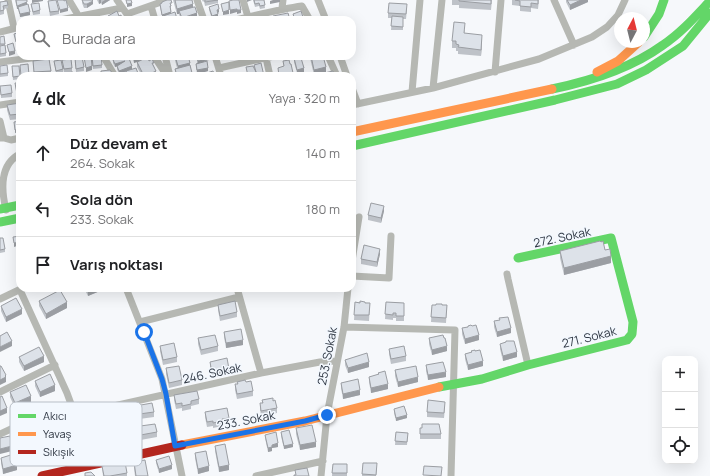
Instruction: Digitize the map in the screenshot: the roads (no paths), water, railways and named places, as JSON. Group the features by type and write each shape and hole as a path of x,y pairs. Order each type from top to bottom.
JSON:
{"main road":[{"path":"650,28 659,14 664,0"},
{"path":"356,131 605,76 633,64 653,53 676,37 697,17 710,1"},
{"path":"683,46 710,12"},
{"path":"356,145 555,100 617,84 646,70 683,46 710,23"},
{"path":"551,89 609,66 626,55 633,48"},
{"path":"3,209 16,206"},
{"path":"5,221 16,219"},
{"name":"272. Sokak","path":"518,258 611,238"},
{"name":"271. Sokak","path":"453,384 482,379 528,365 627,340 632,334 633,322 611,238"},
{"name":"233. Sokak","path":"142,453 305,421 453,384"},
{"name":"233. Sokak","path":"42,476 54,475 84,466"}],"street":[{"path":"8,0 16,25"},
{"path":"69,0 79,16"},
{"path":"117,0 127,14"},
{"path":"104,16 127,14 167,0"},
{"path":"197,0 203,16"},
{"path":"243,0 248,16"},
{"path":"282,8 283,0"},
{"path":"318,0 324,16"},
{"path":"412,92 420,0"},
{"path":"433,88 442,0"},
{"path":"495,72 501,0"},
{"path":"554,0 574,45"},
{"path":"356,105 433,88 539,59 592,37 607,27 618,16 625,0"},
{"path":"151,6 154,16"},
{"path":"252,16 282,8 302,6 308,16"},
{"path":"0,32 16,28"},
{"path":"0,62 16,60"},
{"path":"105,60 113,72"},
{"path":"157,60 165,72"},
{"path":"166,60 167,72"},
{"path":"216,60 220,72 259,60"},
{"path":"266,60 269,72"},
{"path":"330,60 334,72"},
{"path":"341,60 346,72"},
{"path":"0,105 16,103"},
{"path":"0,121 2,136 11,140 16,139"},
{"path":"5,221 1,189 1,173 7,162 16,156"},
{"path":"356,236 359,217"},
{"path":"356,276 389,278 391,236"},
{"path":"507,274 528,365"},
{"path":"0,299 16,292"},
{"path":"23,292 71,402"},
{"path":"128,292 162,379 182,476"},
{"path":"238,292 261,373"},
{"name":"253. Sokak","path":"321,476 327,415 344,327 348,292"},
{"path":"140,322 239,297"},
{"path":"344,327 455,330 451,476"},
{"name":"246. Sokak","path":"132,402 261,373 320,362 337,361"},
{"path":"0,392 55,365"},
{"name":"246. Sokak","path":"0,434 10,429"},
{"path":"256,476 323,461"}]}
